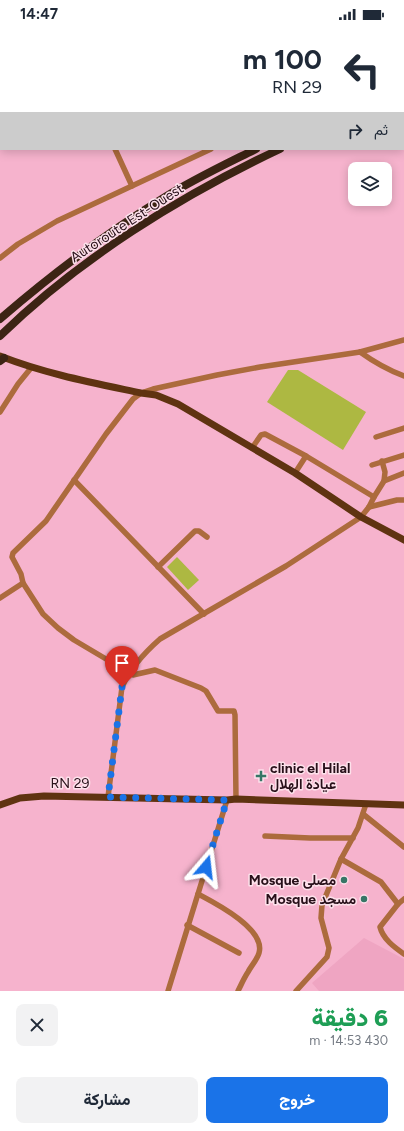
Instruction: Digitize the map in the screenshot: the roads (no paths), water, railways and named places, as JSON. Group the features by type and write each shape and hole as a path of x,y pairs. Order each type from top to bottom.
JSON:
{"highway":[{"name":"Autoroute Est-Ouest","path":"0,318 64,267 129,220 191,182 254,150"},
{"name":"Autoroute Est-Ouest","path":"0,336 43,297 150,220 187,197 278,150"}],"main road":[{"path":"1,358 55,375 156,395 178,404 295,473 362,517 404,540"},
{"name":"RN 29","path":"0,804 20,798 44,796 236,799 404,805"}],"street":[{"path":"115,150 132,186"},
{"path":"0,258 18,244 57,222 209,150"},
{"path":"236,799 234,711 218,712 204,689 160,671 151,670 136,675 129,673 74,640 43,614 23,583 22,574 12,556 13,553 46,521 106,434 133,399 141,393 217,375 360,352 404,340"},
{"path":"360,352 384,367 404,376"},
{"path":"0,412 18,384 31,368"},
{"path":"376,437 404,428"},
{"path":"252,448 261,436 265,434 306,456 374,497"},
{"path":"372,465 404,455"},
{"path":"295,473 306,456"},
{"path":"108,797 122,687 129,673 147,651 160,639 286,566 362,517 384,480 385,472 382,461"},
{"path":"384,480 404,473"},
{"path":"74,480 204,614"},
{"path":"369,507 397,500 404,500"},
{"path":"158,567 195,531 199,531 207,537"},
{"path":"0,598 23,583"},
{"path":"168,991 187,925 227,800"},
{"path":"296,991 329,953 328,941 321,918 322,905 341,859 353,838 366,804"},
{"path":"363,814 404,847"},
{"path":"265,836 353,838"},
{"path":"341,859 381,882 398,904"},
{"path":"198,894 223,907 236,916 249,928 257,939 259,953 238,991"},
{"path":"404,899 398,904 380,927 382,934 387,940 404,954"},
{"path":"187,925 239,952"}],"place":[{"name":"clinic el Hilal عيادة الهلال","path":"261,776"},
{"name":"Mosque مصلى","path":"344,880"},
{"name":"Mosque مسجد","path":"364,899"}]}
